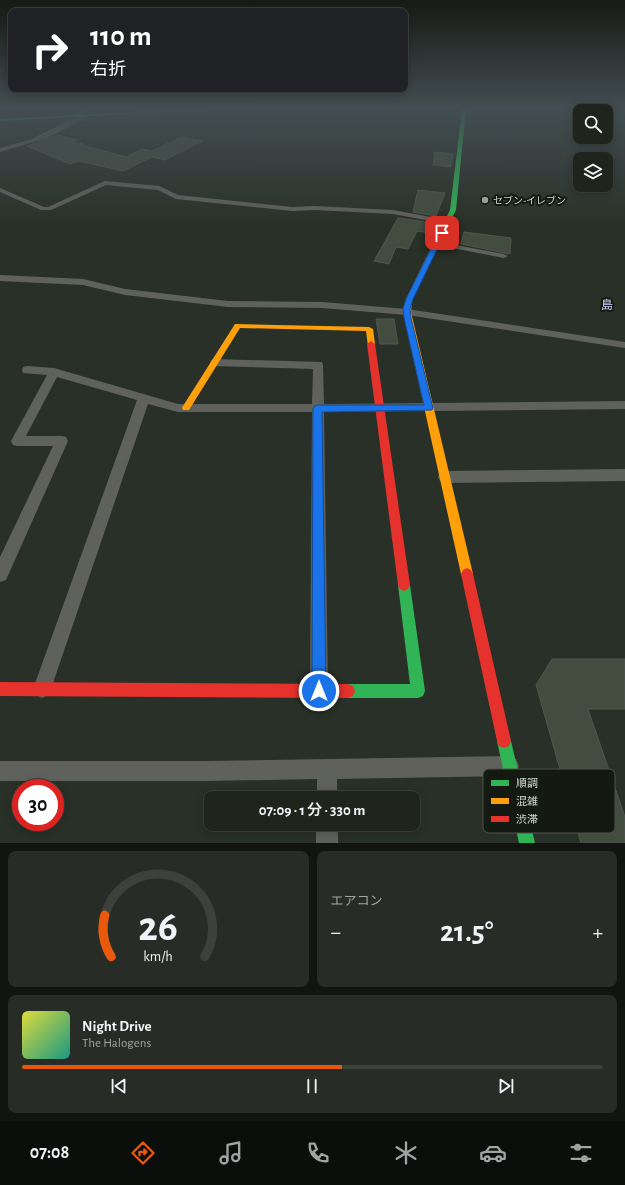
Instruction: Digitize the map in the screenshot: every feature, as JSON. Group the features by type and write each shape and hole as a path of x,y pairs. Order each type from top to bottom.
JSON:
{"main road":[{"path":"460,148 453,210 409,299 407,312 510,769"},
{"path":"0,689 418,691 369,329 238,326 186,408"},
{"path":"525,833 527,843"}],"street":[{"path":"0,190 42,209 49,208 105,183 159,188 176,197 292,209 315,208 393,212 447,222"},
{"path":"437,243 504,256"},
{"path":"0,278 83,282 125,292 228,304 322,305 407,312 625,345"},
{"path":"214,363 318,365 319,691"},
{"path":"27,370 54,372 178,408 429,408 625,405"},
{"path":"0,574 62,441 17,441 54,372"},
{"path":"42,689 144,398"},
{"path":"445,477 625,475"},
{"path":"0,771 327,769 509,766"},
{"path":"327,769 327,791"},
{"path":"327,831 327,843"}],"building":[{"path":"33,148 94,148 126,157 142,149 152,151 158,148 188,148 165,160 152,157 123,171 79,161 70,164"},
{"path":"435,152 453,154 451,167 433,165"},
{"path":"418,190 445,193 436,216 413,212"},
{"path":"398,218 433,223 430,233 417,231 408,249 396,247 389,264 374,261"},
{"path":"464,232 511,238 510,254 461,244"},
{"path":"376,319 394,319 398,344 380,344"},
{"path":"552,659 625,659 625,709 588,709 609,769 560,769 536,685"},
{"path":"615,788 625,817 625,843 581,843 578,833 615,833"}],"traffic: fast":[{"path":"429,258 453,210 460,148"},
{"path":"348,691 418,691 404,585"},
{"path":"504,741 510,769"},
{"path":"525,833 527,843"}],"traffic: slow":[{"path":"429,258 409,299 407,312 467,574"},
{"path":"186,408 238,326 369,329 371,344"}],"traffic: jam":[{"path":"371,344 404,585"},
{"path":"467,574 504,741"},
{"path":"0,689 348,691"}],"place":[{"name":"セブン-イレブン","path":"485,200"}],"district":[{"name":"島","path":"607,305"}],"route":[{"path":"319,691 317,408 429,408 406,309 409,299 442,233"}]}
